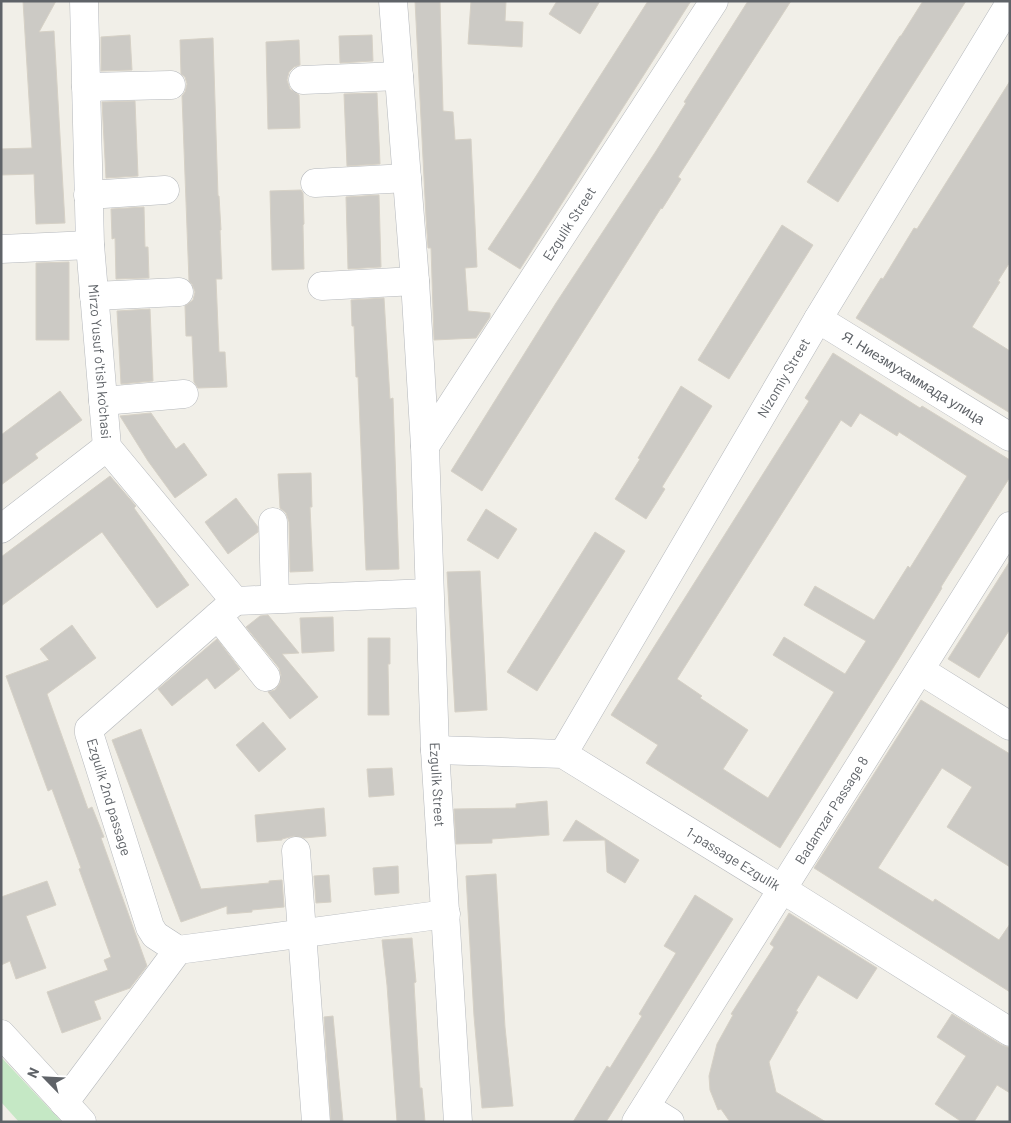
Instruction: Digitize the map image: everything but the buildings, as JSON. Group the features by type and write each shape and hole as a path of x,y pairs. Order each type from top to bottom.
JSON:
{"street":[{"name":"Mirzo Yusuf o'tish ko'chasi","path":"84,1 90,245 107,447 227,608 266,677"},
{"name":"Ezgulik Street","path":"393,1 426,446 435,750 458,1122"},
{"name":"Ezgulik Street","path":"426,446 714,1"},
{"name":"Nizomiy Street","path":"563,754 818,319 1010,4"},
{"path":"303,80 399,76"},
{"path":"86,87 171,85"},
{"path":"315,182 407,178"},
{"path":"88,195 165,190"},
{"path":"1,249 90,245"},
{"path":"322,286 415,280"},
{"path":"94,296 179,292"},
{"name":"Я. Ниезмухаммада улица","path":"818,319 1010,437"},
{"path":"103,401 184,394"},
{"path":"1,529 107,447"},
{"path":"273,522 275,599"},
{"name":"Badamzar Passage 8","path":"641,1114 1010,526"},
{"path":"227,608 275,599 429,593"},
{"name":"Ezgulik 2nd passage","path":"178,950 155,934 150,927 89,729 227,608"},
{"path":"920,670 1010,726"},
{"name":"1-passage Ezgulik","path":"435,750 563,754 1010,1032"},
{"path":"296,851 316,1122"},
{"path":"1,1034 73,1113 178,950 446,914"},
{"path":"641,1114 670,1122"}],"green space":[{"path":"1,1057 62,1122 19,1122 1,1102"}]}
